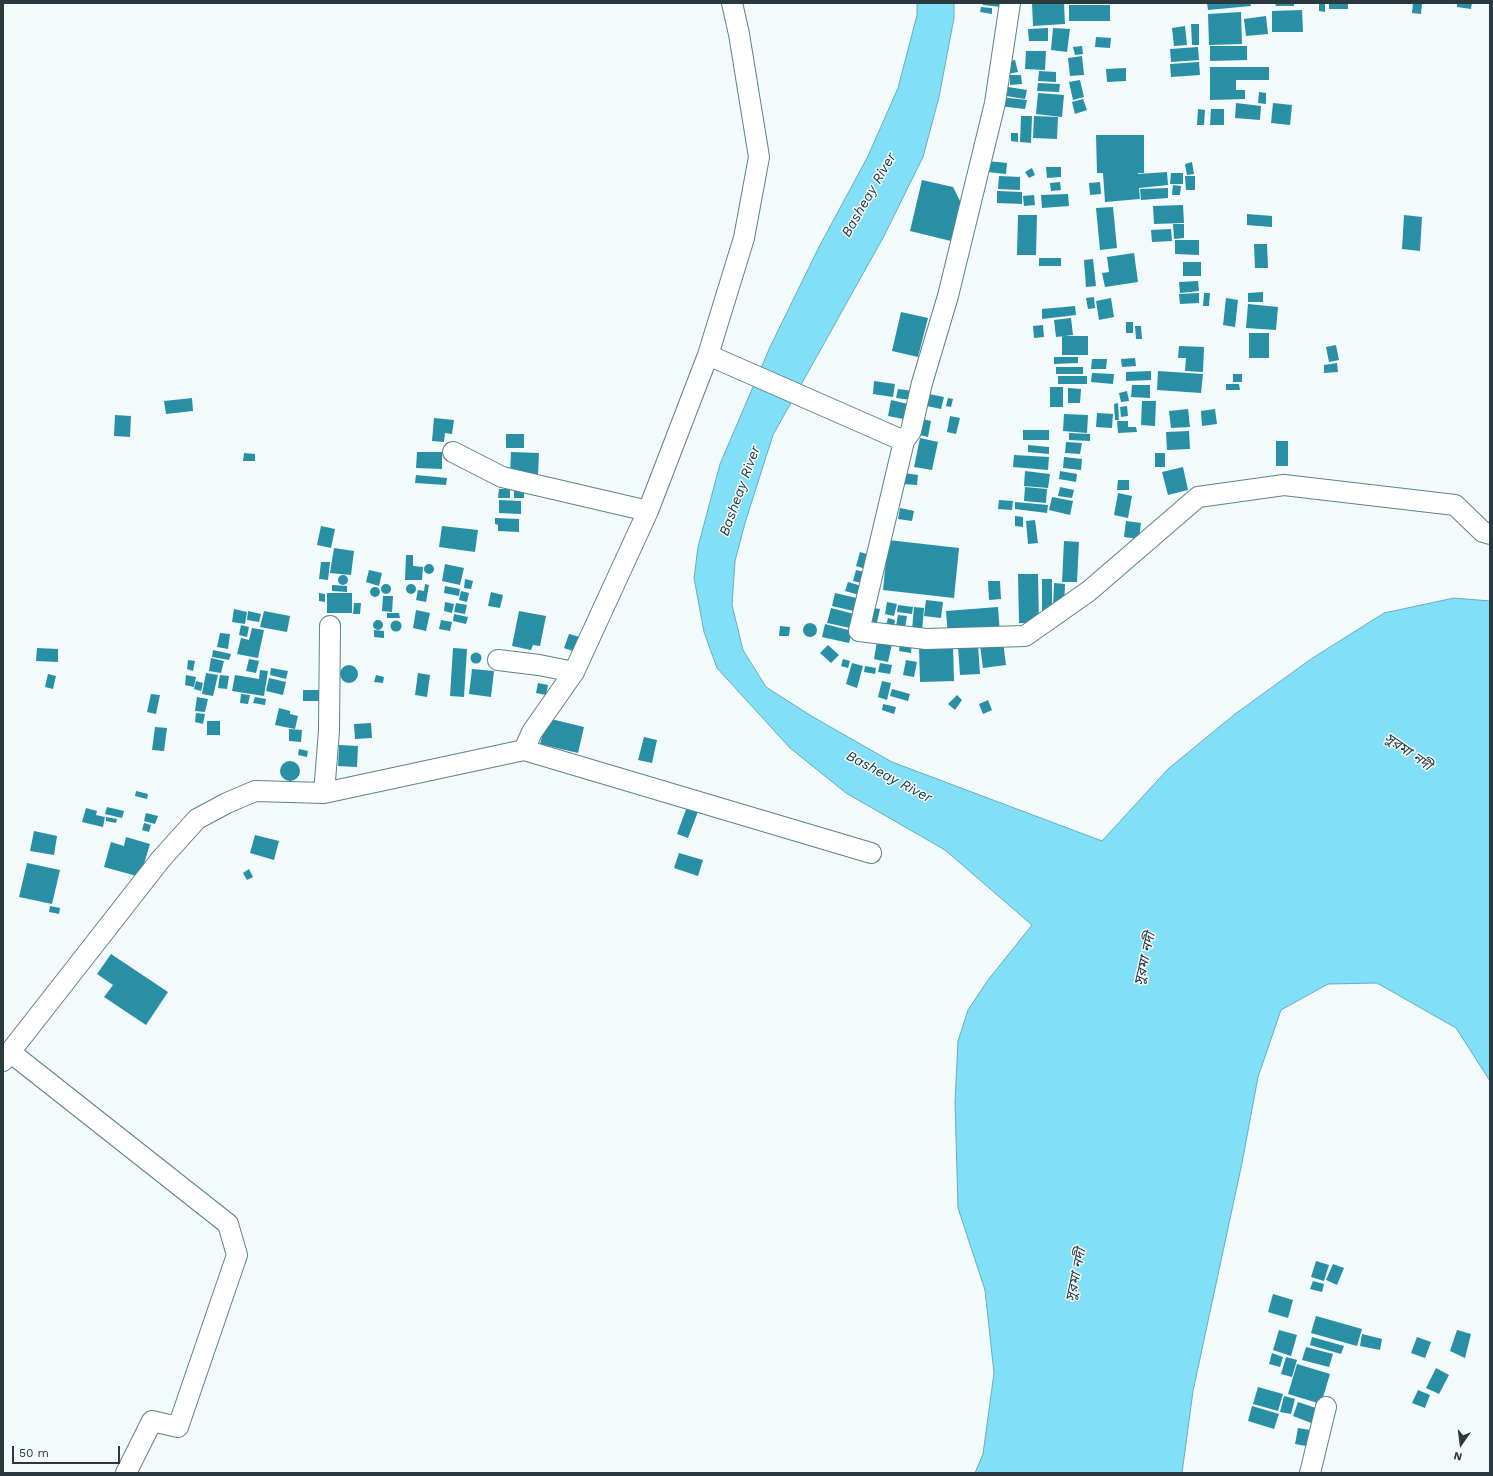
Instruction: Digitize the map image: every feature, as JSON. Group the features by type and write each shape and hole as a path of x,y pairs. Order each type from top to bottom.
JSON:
{"street":[{"path":"524,750 532,732 574,672 648,511 708,355 744,238 759,157 739,34 732,3"},
{"path":"1010,3 995,103 948,296 922,383 910,431 904,441 859,630 926,639 1025,636 1089,591 1198,497 1284,485 1455,505 1483,532 1490,534"},
{"path":"708,355 904,441"},
{"path":"453,452 502,477 648,511"},
{"path":"324,793 329,732 330,626"},
{"path":"498,660 539,665 574,672"},
{"path":"126,1473 152,1421 178,1427 237,1255 228,1224 6,1056 161,859 197,819 227,802 255,791 324,793 524,750 871,853"},
{"path":"1310,1473 1326,1407"}],"water":[{"path":"917,3 954,3 954,18 939,97 923,157 884,236 773,435 745,523 735,561 732,605 743,650 766,687 813,717 892,762 1102,841 1168,769 1235,714 1311,659 1384,613 1454,598 1490,601 1490,1081 1456,1028 1377,983 1328,984 1281,1010 1258,1077 1242,1163 1193,1391 1182,1473 975,1473 983,1454 994,1373 985,1290 958,1208 955,1102 958,1041 968,1010 988,980 1032,925 945,850 846,793 790,748 717,668 704,632 694,578 698,547 720,464 770,347 819,247 868,156 898,88 917,15"}],"building":[{"path":"983,3 1001,3 1001,7 983,5"},
{"path":"1032,3 1064,3 1065,24 1033,26"},
{"path":"1207,3 1250,3 1251,6 1208,10"},
{"path":"1275,3 1294,3 1294,6 1276,6"},
{"path":"1319,3 1325,3 1325,12 1319,11"},
{"path":"1329,3 1348,3 1348,9 1329,9"},
{"path":"1413,3 1422,4 1421,14 1412,13"},
{"path":"1457,3 1472,3 1471,9 1457,7"},
{"path":"1069,5 1110,5 1110,21 1069,21"},
{"path":"981,7 992,8 992,14 980,12"},
{"path":"1302,10 1303,32 1272,32 1272,11"},
{"path":"1241,12 1242,44 1209,45 1208,14"},
{"path":"1266,16 1268,34 1246,36 1244,19"},
{"path":"1191,24 1199,24 1199,45 1192,45"},
{"path":"1185,26 1187,45 1174,46 1172,28"},
{"path":"1048,28 1048,41 1029,41 1028,29"},
{"path":"1053,28 1070,29 1067,52 1051,50"},
{"path":"1096,37 1111,38 1110,48 1095,47"},
{"path":"1082,46 1083,54 1075,55 1073,47"},
{"path":"1210,46 1247,46 1247,60 1210,61"},
{"path":"1198,47 1199,60 1171,62 1170,49"},
{"path":"1026,51 1046,51 1045,70 1025,69"},
{"path":"1082,56 1084,75 1070,76 1068,58"},
{"path":"1015,60 1018,72 1008,74 1005,62"},
{"path":"1199,62 1200,75 1171,77 1170,64"},
{"path":"1210,67 1269,67 1269,80 1236,80 1236,90 1245,90 1245,99 1210,100"},
{"path":"1126,68 1126,81 1107,82 1106,69"},
{"path":"1039,71 1056,72 1056,82 1038,81"},
{"path":"1010,75 1021,75 1022,84 1010,85"},
{"path":"1080,80 1084,97 1073,100 1069,82"},
{"path":"1038,83 1060,84 1059,92 1037,91"},
{"path":"1002,86 1027,90 1025,99 1000,95"},
{"path":"1259,92 1266,93 1266,104 1258,103"},
{"path":"1038,93 1064,95 1062,117 1036,114"},
{"path":"1000,97 1027,100 1025,109 999,106"},
{"path":"1083,99 1087,110 1075,114 1072,102"},
{"path":"1236,103 1261,106 1260,120 1235,118"},
{"path":"1273,103 1292,105 1290,125 1271,123"},
{"path":"1198,109 1205,110 1204,125 1197,125"},
{"path":"1211,109 1224,109 1224,125 1210,125"},
{"path":"1021,116 1032,116 1031,143 1020,142"},
{"path":"1034,116 1058,117 1057,139 1033,138"},
{"path":"1011,133 1018,133 1018,142 1011,141"},
{"path":"1096,135 1144,135 1144,173 1138,174 1167,172 1168,185 1139,188 1140,199 1105,202 1103,173 1097,173"},
{"path":"988,161 1007,163 1006,174 987,172"},
{"path":"1192,162 1194,174 1187,175 1185,164"},
{"path":"1046,167 1061,167 1061,177 1047,178"},
{"path":"1032,168 1035,175 1029,178 1025,172"},
{"path":"1171,173 1183,173 1183,184 1170,184"},
{"path":"999,176 1020,177 1020,190 998,189"},
{"path":"1185,176 1195,176 1195,190 1186,190"},
{"path":"922,180 953,187 963,207 955,242 910,231"},
{"path":"1060,182 1061,190 1051,191 1050,183"},
{"path":"1100,182 1101,194 1090,195 1089,183"},
{"path":"1173,185 1181,186 1180,195 1172,195"},
{"path":"1168,188 1168,198 1141,200 1140,189"},
{"path":"997,191 1022,192 1022,204 997,203"},
{"path":"1068,194 1069,206 1042,208 1041,195"},
{"path":"1034,195 1035,205 1024,206 1023,196"},
{"path":"1183,205 1184,223 1154,224 1153,206"},
{"path":"1113,207 1117,248 1100,250 1096,208"},
{"path":"1247,214 1272,216 1272,227 1247,225"},
{"path":"1018,215 1037,215 1036,255 1017,255"},
{"path":"1404,215 1422,217 1420,251 1402,249"},
{"path":"1173,224 1184,224 1184,238 1174,239"},
{"path":"1171,229 1172,241 1152,242 1151,230"},
{"path":"1175,240 1199,240 1199,255 1175,254"},
{"path":"1254,244 1267,244 1268,268 1255,268"},
{"path":"1134,253 1138,282 1105,287 1102,273 1109,272 1107,257"},
{"path":"1039,258 1061,258 1061,266 1039,266"},
{"path":"1093,259 1096,286 1086,287 1084,260"},
{"path":"1183,262 1201,262 1201,276 1183,276"},
{"path":"1198,281 1199,291 1180,293 1179,282"},
{"path":"1263,292 1263,302 1248,302 1248,293"},
{"path":"1199,293 1199,303 1180,304 1179,294"},
{"path":"1204,293 1210,293 1209,306 1203,306"},
{"path":"1094,297 1095,308 1088,309 1086,298"},
{"path":"1111,298 1114,317 1099,320 1096,301"},
{"path":"1226,298 1238,300 1235,327 1223,325"},
{"path":"1248,304 1278,307 1276,330 1246,328"},
{"path":"1075,306 1076,315 1042,319 1042,309"},
{"path":"901,312 928,318 918,357 892,351"},
{"path":"1071,318 1073,335 1056,337 1054,320"},
{"path":"1126,322 1133,322 1133,333 1126,333"},
{"path":"1043,325 1044,337 1034,338 1033,326"},
{"path":"1135,326 1141,326 1142,339 1136,339"},
{"path":"1249,333 1269,333 1269,358 1249,358"},
{"path":"1062,336 1088,336 1088,355 1062,355"},
{"path":"1336,345 1339,360 1329,362 1326,347"},
{"path":"1179,346 1204,347 1203,372 1185,371 1186,358 1178,358"},
{"path":"1054,357 1078,357 1078,363 1054,364"},
{"path":"1135,358 1136,366 1122,367 1121,359"},
{"path":"1092,359 1107,359 1106,369 1091,369"},
{"path":"1337,363 1338,372 1324,373 1324,365"},
{"path":"1056,367 1083,367 1083,374 1056,374"},
{"path":"1151,371 1151,380 1126,381 1126,372"},
{"path":"1158,371 1203,374 1201,393 1157,390"},
{"path":"1092,373 1114,374 1113,384 1091,382"},
{"path":"1233,374 1242,374 1242,382 1233,382"},
{"path":"1058,376 1087,376 1087,384 1058,384"},
{"path":"874,381 895,384 893,397 873,394"},
{"path":"1226,384 1239,384 1240,390 1226,390"},
{"path":"1132,385 1150,385 1150,398 1131,397"},
{"path":"1050,387 1063,387 1063,407 1050,407"},
{"path":"1068,388 1081,389 1080,403 1068,403"},
{"path":"898,389 913,391 912,400 896,398"},
{"path":"1127,391 1129,401 1121,402 1119,393"},
{"path":"929,394 944,397 941,409 927,406"},
{"path":"192,398 193,411 166,414 164,401"},
{"path":"948,398 953,399 951,407 946,406"},
{"path":"891,400 912,405 909,420 888,416"},
{"path":"1142,401 1156,401 1155,426 1141,425"},
{"path":"1118,403 1119,420 1115,420 1114,404"},
{"path":"1127,406 1128,416 1121,417 1120,407"},
{"path":"1188,409 1190,427 1171,428 1169,411"},
{"path":"1215,409 1217,424 1202,426 1201,411"},
{"path":"1097,413 1113,414 1112,428 1096,427"},
{"path":"1064,414 1088,415 1087,433 1063,431"},
{"path":"115,415 131,416 130,437 114,436"},
{"path":"950,416 960,418 956,434 947,432"},
{"path":"434,418 454,420 452,434 445,433 444,442 432,441"},
{"path":"919,418 931,421 928,437 916,434"},
{"path":"1117,421 1128,421 1128,427 1136,427 1137,432 1118,433"},
{"path":"1023,430 1049,430 1049,440 1023,440"},
{"path":"1189,431 1190,449 1167,450 1166,432"},
{"path":"1069,433 1090,434 1090,441 1069,440"},
{"path":"506,434 524,434 524,448 506,448"},
{"path":"920,438 938,442 932,470 914,467"},
{"path":"1276,441 1288,441 1288,466 1276,466"},
{"path":"1066,442 1082,443 1080,454 1065,453"},
{"path":"1028,445 1049,447 1049,454 1028,452"},
{"path":"417,452 442,452 442,469 416,468"},
{"path":"511,452 539,453 538,475 510,474"},
{"path":"244,453 255,454 255,461 243,461"},
{"path":"1155,453 1165,453 1165,467 1155,467"},
{"path":"1014,455 1049,457 1048,470 1013,467"},
{"path":"1064,457 1082,459 1081,470 1063,468"},
{"path":"1183,467 1188,490 1168,495 1162,472"},
{"path":"1025,471 1050,474 1048,488 1024,486"},
{"path":"1060,471 1077,474 1076,482 1059,479"},
{"path":"904,473 918,475 917,485 903,484"},
{"path":"416,475 447,478 446,485 415,483"},
{"path":"1118,480 1129,480 1129,490 1117,490"},
{"path":"514,484 524,484 524,498 514,498"},
{"path":"1025,487 1047,489 1046,503 1024,501"},
{"path":"1060,487 1074,490 1072,498 1058,496"},
{"path":"499,489 510,489 510,498 498,498"},
{"path":"1118,493 1132,496 1128,518 1114,515"},
{"path":"1052,497 1073,501 1070,515 1049,510"},
{"path":"499,500 521,501 521,514 499,513"},
{"path":"999,500 1013,501 1012,510 998,509"},
{"path":"1015,502 1048,505 1047,513 1015,509"},
{"path":"900,508 914,511 912,521 898,519"},
{"path":"1015,516 1023,517 1023,527 1015,526"},
{"path":"495,518 519,519 519,532 498,531 498,525 495,524"},
{"path":"1035,520 1038,543 1028,544 1026,521"},
{"path":"1126,521 1141,523 1139,539 1124,537"},
{"path":"321,526 335,529 331,548 317,545"},
{"path":"442,526 478,530 475,552 439,547"},
{"path":"888,540 959,548 954,598 883,590"},
{"path":"1064,541 1079,542 1077,582 1062,582"},
{"path":"334,548 354,551 351,575 330,573"},
{"path":"860,552 873,556 869,570 856,566"},
{"path":"406,555 413,555 413,566 423,567 422,580 405,580"},
{"path":"321,562 330,562 328,580 319,579"},
{"path":"429,564 434,569 429,574 424,569"},
{"path":"445,564 464,568 460,585 442,581"},
{"path":"369,570 382,573 379,586 366,582"},
{"path":"856,570 869,573 866,584 853,581"},
{"path":"1018,574 1038,574 1039,623 1019,623"},
{"path":"341,575 345,575 348,580 345,585 341,585 338,582 338,578"},
{"path":"465,579 473,581 471,589 464,588"},
{"path":"1042,579 1052,579 1052,613 1042,613"},
{"path":"988,581 1000,581 1001,599 989,600"},
{"path":"848,582 865,587 863,596 845,591"},
{"path":"1054,583 1065,584 1064,608 1053,608"},
{"path":"386,584 391,589 386,594 381,589"},
{"path":"409,584 413,584 416,589 413,594 409,594 406,591 406,587"},
{"path":"425,584 429,585 426,602 416,600 418,590 424,591"},
{"path":"332,585 347,586 347,592 332,591"},
{"path":"445,586 460,589 459,596 444,593"},
{"path":"375,587 380,592 375,597 370,592"},
{"path":"461,591 469,593 467,602 459,600"},
{"path":"491,592 503,595 500,608 488,606"},
{"path":"319,593 325,594 325,602 319,601"},
{"path":"327,593 352,593 352,613 327,613"},
{"path":"835,593 861,599 858,612 832,606"},
{"path":"383,596 393,596 392,612 382,611"},
{"path":"926,600 943,602 941,618 924,616"},
{"path":"445,602 454,604 452,613 444,611"},
{"path":"887,602 897,604 894,616 885,614"},
{"path":"354,603 361,603 360,614 353,614"},
{"path":"456,603 467,605 465,614 454,612"},
{"path":"898,605 913,607 912,614 897,612"},
{"path":"868,607 880,609 876,627 864,625"},
{"path":"914,607 924,608 922,631 912,630"},
{"path":"998,607 1000,634 948,637 946,611"},
{"path":"831,608 858,615 855,629 827,623"},
{"path":"234,609 247,612 245,624 232,622"},
{"path":"416,610 430,613 426,631 413,628"},
{"path":"248,611 261,614 259,622 247,620"},
{"path":"264,611 290,616 287,632 260,627"},
{"path":"519,611 546,616 540,646 533,645 531,650 512,646"},
{"path":"387,613 399,613 400,618 387,618"},
{"path":"454,614 468,617 466,624 453,621"},
{"path":"898,615 907,616 904,633 895,631"},
{"path":"888,618 895,620 893,631 885,629"},
{"path":"376,620 380,620 383,625 380,630 376,630 373,627 373,623"},
{"path":"441,620 452,622 450,631 439,629"},
{"path":"394,621 398,621 400,622 400,630 394,631 391,628 391,624"},
{"path":"807,623 813,623 817,627 817,633 813,637 807,637 803,633 803,627"},
{"path":"825,624 852,631 849,643 822,637"},
{"path":"241,625 249,627 247,637 239,635"},
{"path":"780,626 790,627 789,636 779,636"},
{"path":"252,628 264,630 258,658 237,654 241,638 249,640"},
{"path":"374,630 384,631 384,638 374,637"},
{"path":"220,633 230,634 228,649 217,647"},
{"path":"569,634 580,637 576,652 564,648"},
{"path":"900,640 912,641 911,653 899,651"},
{"path":"877,641 892,644 888,662 874,659"},
{"path":"1003,642 1006,665 983,668 980,645"},
{"path":"828,645 839,655 831,663 820,653"},
{"path":"978,645 980,674 960,675 958,646"},
{"path":"953,646 954,681 920,682 919,647"},
{"path":"37,648 58,649 58,662 36,661"},
{"path":"453,648 467,649 464,697 450,696"},
{"path":"213,650 231,654 229,660 212,657"},
{"path":"476,652 480,654 482,658 480,662 476,664 472,662 470,658 472,654"},
{"path":"211,658 224,661 221,673 209,671"},
{"path":"249,659 259,661 256,673 246,671"},
{"path":"843,659 850,661 848,668 841,666"},
{"path":"188,660 195,661 193,671 187,669"},
{"path":"906,660 917,662 914,677 903,675"},
{"path":"852,663 863,666 857,688 846,684"},
{"path":"880,663 892,665 890,674 878,672"},
{"path":"345,665 353,665 358,670 356,681 353,683 345,683 340,678 340,670"},
{"path":"865,666 876,668 875,674 864,672"},
{"path":"271,668 288,671 286,679 270,675"},
{"path":"472,669 494,671 491,697 469,694"},
{"path":"260,670 268,671 264,696 232,691 235,675 259,679"},
{"path":"206,673 218,675 213,696 202,694"},
{"path":"418,673 430,675 427,697 415,695"},
{"path":"48,674 56,676 53,689 45,687"},
{"path":"186,675 196,677 194,687 185,685"},
{"path":"220,675 229,676 227,689 218,688"},
{"path":"376,675 384,677 383,683 374,682"},
{"path":"269,678 286,682 283,695 266,691"},
{"path":"196,681 203,683 201,691 194,689"},
{"path":"882,681 891,683 887,700 878,697"},
{"path":"538,683 548,685 546,695 536,693"},
{"path":"892,689 910,694 908,701 890,696"},
{"path":"303,690 326,690 326,701 303,701"},
{"path":"151,694 160,695 156,714 147,712"},
{"path":"241,694 250,695 248,704 240,703"},
{"path":"957,695 962,700 955,710 948,704"},
{"path":"197,697 208,699 205,712 195,711"},
{"path":"255,697 266,699 265,705 253,703"},
{"path":"988,700 992,710 983,714 979,704"},
{"path":"883,704 896,707 894,714 882,710"},
{"path":"279,708 290,711 290,714 298,716 295,729 275,725"},
{"path":"196,713 205,714 203,724 195,722"},
{"path":"547,718 584,727 578,753 540,744"},
{"path":"207,721 220,721 220,735 207,735"},
{"path":"371,723 372,738 355,739 354,724"},
{"path":"155,727 167,728 164,751 152,750"},
{"path":"289,729 302,730 301,742 289,741"},
{"path":"644,737 657,740 652,763 638,760"},
{"path":"339,745 358,746 357,767 338,766"},
{"path":"299,749 308,751 307,757 298,755"},
{"path":"290,761 297,764 300,771 297,778 290,781 283,778 280,771 283,764"},
{"path":"136,791 148,794 147,799 135,796"},
{"path":"688,804 699,809 688,838 677,834"},
{"path":"107,807 124,811 122,818 105,814"},
{"path":"86,808 97,811 96,815 105,817 103,827 82,822"},
{"path":"146,813 158,816 155,824 144,821"},
{"path":"106,817 117,819 116,823 106,821"},
{"path":"144,823 151,825 149,832 142,830"},
{"path":"34,831 57,836 54,855 30,851"},
{"path":"255,835 279,841 274,860 250,853"},
{"path":"126,837 150,844 140,877 104,867 111,842 124,846"},
{"path":"679,853 703,860 698,876 674,868"},
{"path":"27,863 60,870 52,904 19,897"},
{"path":"249,869 253,877 247,880 243,873"},
{"path":"50,906 60,908 59,914 49,912"},
{"path":"111,954 168,992 146,1025 104,997 113,985 97,974"},
{"path":"1316,1261 1329,1265 1324,1281 1311,1277"},
{"path":"1333,1264 1344,1268 1337,1285 1326,1280"},
{"path":"1313,1281 1324,1284 1322,1292 1310,1289"},
{"path":"1273,1294 1293,1300 1288,1318 1268,1312"},
{"path":"1316,1316 1362,1329 1357,1346 1311,1333"},
{"path":"1279,1330 1297,1335 1291,1356 1273,1350"},
{"path":"1457,1330 1471,1334 1465,1358 1450,1351"},
{"path":"1362,1334 1382,1339 1380,1350 1360,1346"},
{"path":"1312,1337 1344,1346 1341,1354 1310,1345"},
{"path":"1417,1337 1431,1342 1425,1358 1411,1353"},
{"path":"1306,1347 1333,1354 1329,1367 1302,1360"},
{"path":"1272,1353 1283,1357 1280,1367 1269,1364"},
{"path":"1286,1357 1297,1360 1292,1377 1281,1374"},
{"path":"1297,1364 1330,1374 1321,1404 1288,1394"},
{"path":"1436,1368 1449,1375 1439,1394 1426,1388"},
{"path":"1258,1387 1283,1394 1278,1411 1253,1404"},
{"path":"1418,1390 1430,1395 1425,1408 1412,1403"},
{"path":"1284,1396 1295,1399 1291,1414 1280,1412"},
{"path":"1298,1402 1319,1409 1314,1424 1293,1416"},
{"path":"1252,1406 1279,1414 1274,1429 1248,1421"},
{"path":"1298,1428 1310,1430 1306,1446 1295,1444"}],"water label":[{"name":"Basheay River","path":"869,195"},
{"name":"Basheay River","path":"740,491"},
{"name":"সুরমা নদী","path":"1408,752"},
{"name":"Basheay River","path":"889,777"},
{"name":"সুরমা নদী","path":"1145,959"},
{"name":"সুরমা নদী","path":"1076,1275"}]}
